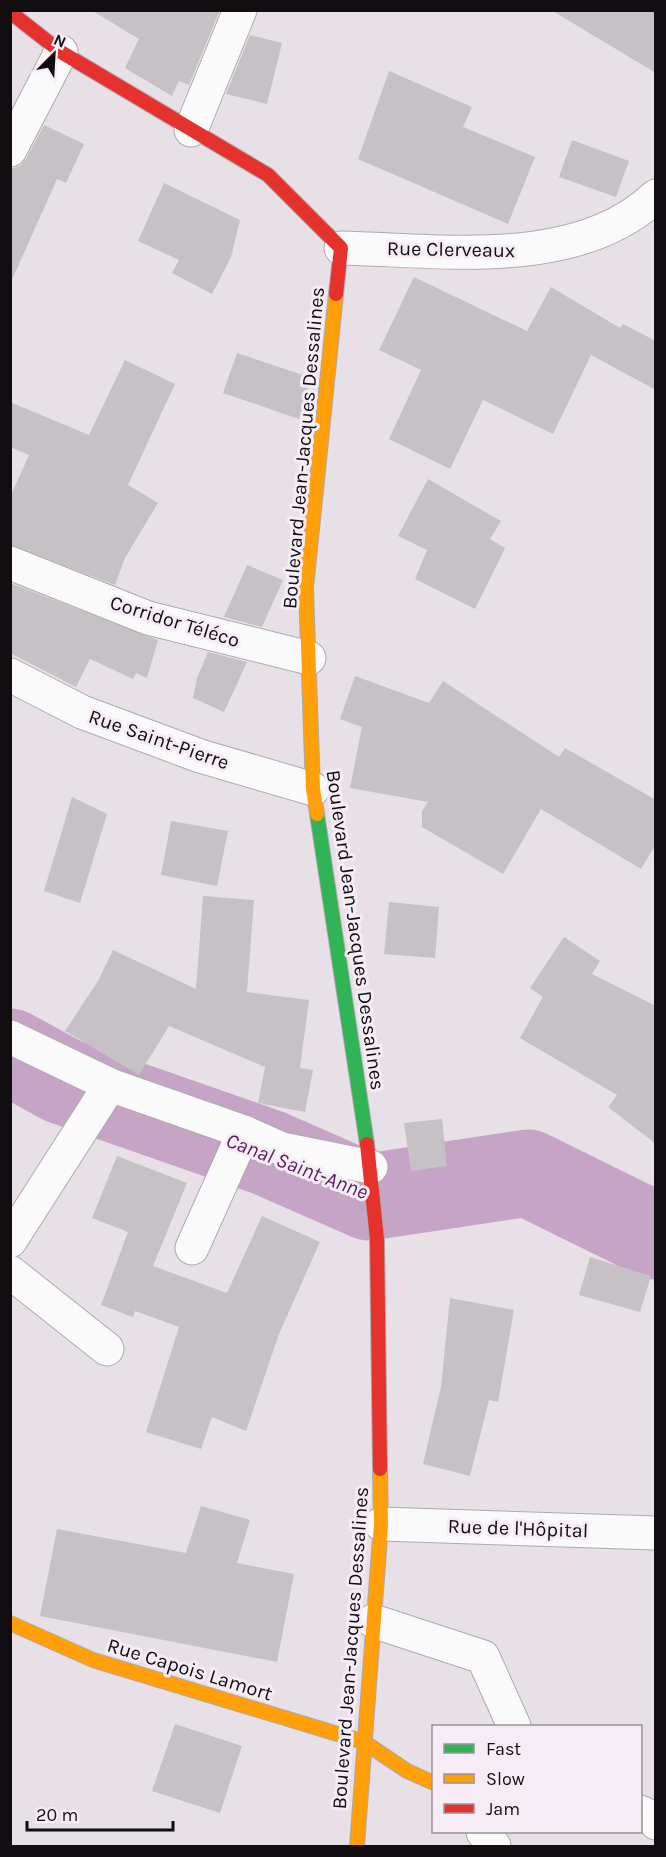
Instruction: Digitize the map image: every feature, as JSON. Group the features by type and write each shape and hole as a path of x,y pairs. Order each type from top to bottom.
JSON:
{"street":[{"path":"191,130 240,10"},
{"path":"10,12 61,52 268,175 341,248"},
{"path":"10,150 61,52"},
{"name":"Rue Clerveaux","path":"341,248 520,251 608,230 641,210 656,196"},
{"name":"Boulevard Jean-Jacques Dessalines","path":"341,248 306,588 313,789 372,1175 377,1239 381,1524 357,1846"},
{"name":"Corridor Téléco","path":"10,563 148,618 309,658"},
{"name":"Rue Saint-Pierre","path":"10,675 93,716 200,756 313,789"},
{"path":"10,1037 110,1085 244,1132 282,1149 372,1175"},
{"path":"10,1241 110,1085"},
{"path":"192,1248 244,1132"},
{"path":"10,1272 106,1348"},
{"name":"Rue de l'Hôpital","path":"381,1524 656,1533"},
{"path":"374,1622 483,1657 514,1725"},
{"name":"Rue Capois Lamort","path":"10,1623 93,1660 364,1742 407,1771 432,1782"},
{"path":"642,1813 651,1817 656,1823"},
{"path":"484,1833 494,1846"}],"building":[{"path":"91,10 220,10 189,85 179,81 172,96 125,68 139,39"},
{"path":"551,10 656,10 656,73"},
{"path":"250,35 282,43 267,104 226,94"},
{"path":"389,71 472,107 463,127 535,157 508,224 358,159"},
{"path":"44,125 84,144 66,183 57,179 10,284 10,169 20,166 26,159"},
{"path":"572,140 629,161 616,197 559,177"},
{"path":"164,183 240,220 231,257 212,294 172,273 179,260 138,241"},
{"path":"414,277 527,331 551,287 620,328 623,324 656,341 656,390 591,355 553,434 483,400 450,469 389,439 421,370 379,350"},
{"path":"237,353 309,377 307,395 299,419 223,393"},
{"path":"125,360 175,384 128,485 158,503 125,558 115,585 10,545 10,497 29,455 10,447 10,402 89,435"},
{"path":"428,479 501,521 490,539 505,548 475,609 415,579 427,550 398,536"},
{"path":"247,565 283,580 262,627 224,617"},
{"path":"10,583 158,640 147,678 136,673 133,679 90,659 76,687 10,653"},
{"path":"208,652 247,662 224,712 193,698 197,678"},
{"path":"355,676 429,703 443,681 559,757 565,748 656,800 656,844 641,869 541,809 503,874 422,827 422,811 428,802 350,788 362,727 340,719"},
{"path":"72,797 107,814 80,903 44,891"},
{"path":"171,821 228,831 217,886 161,875"},
{"path":"203,896 254,900 247,992 309,1000 300,1068 313,1070 305,1112 258,1103 265,1067 169,1026 139,1075 65,1031 98,981 113,950 196,989"},
{"path":"389,902 439,907 435,958 384,954"},
{"path":"564,937 600,961 592,974 656,1006 656,1144 608,1107 617,1095 520,1038 543,997 530,988"},
{"path":"442,1119 447,1166 411,1171 404,1123"},
{"path":"117,1156 187,1183 153,1266 227,1293 262,1216 320,1242 279,1334 246,1431 212,1417 201,1449 146,1432 179,1327 135,1311 133,1317 101,1305 128,1232 92,1218"},
{"path":"590,1257 651,1276 640,1312 579,1295"},
{"path":"450,1298 514,1310 498,1402 489,1400 470,1476 423,1464 441,1387"},
{"path":"201,1506 250,1520 237,1563 294,1574 277,1662 40,1616 57,1529 186,1553"},
{"path":"175,1724 242,1746 220,1813 152,1791"}],"waterway":[{"name":"Canal Saint-Anne","path":"10,1052 63,1081 269,1153 369,1197 528,1173 656,1236"}],"traffic: fast":[{"path":"317,814 367,1144"}],"traffic: slow":[{"path":"317,814 313,789 306,588 336,294"},
{"path":"357,1846 381,1524 380,1469"},
{"path":"10,1623 93,1660 364,1742 407,1771 432,1782"}],"traffic: jam":[{"path":"10,12 61,52 268,175 341,248 336,294"},
{"path":"367,1144 377,1239 380,1469"}]}
